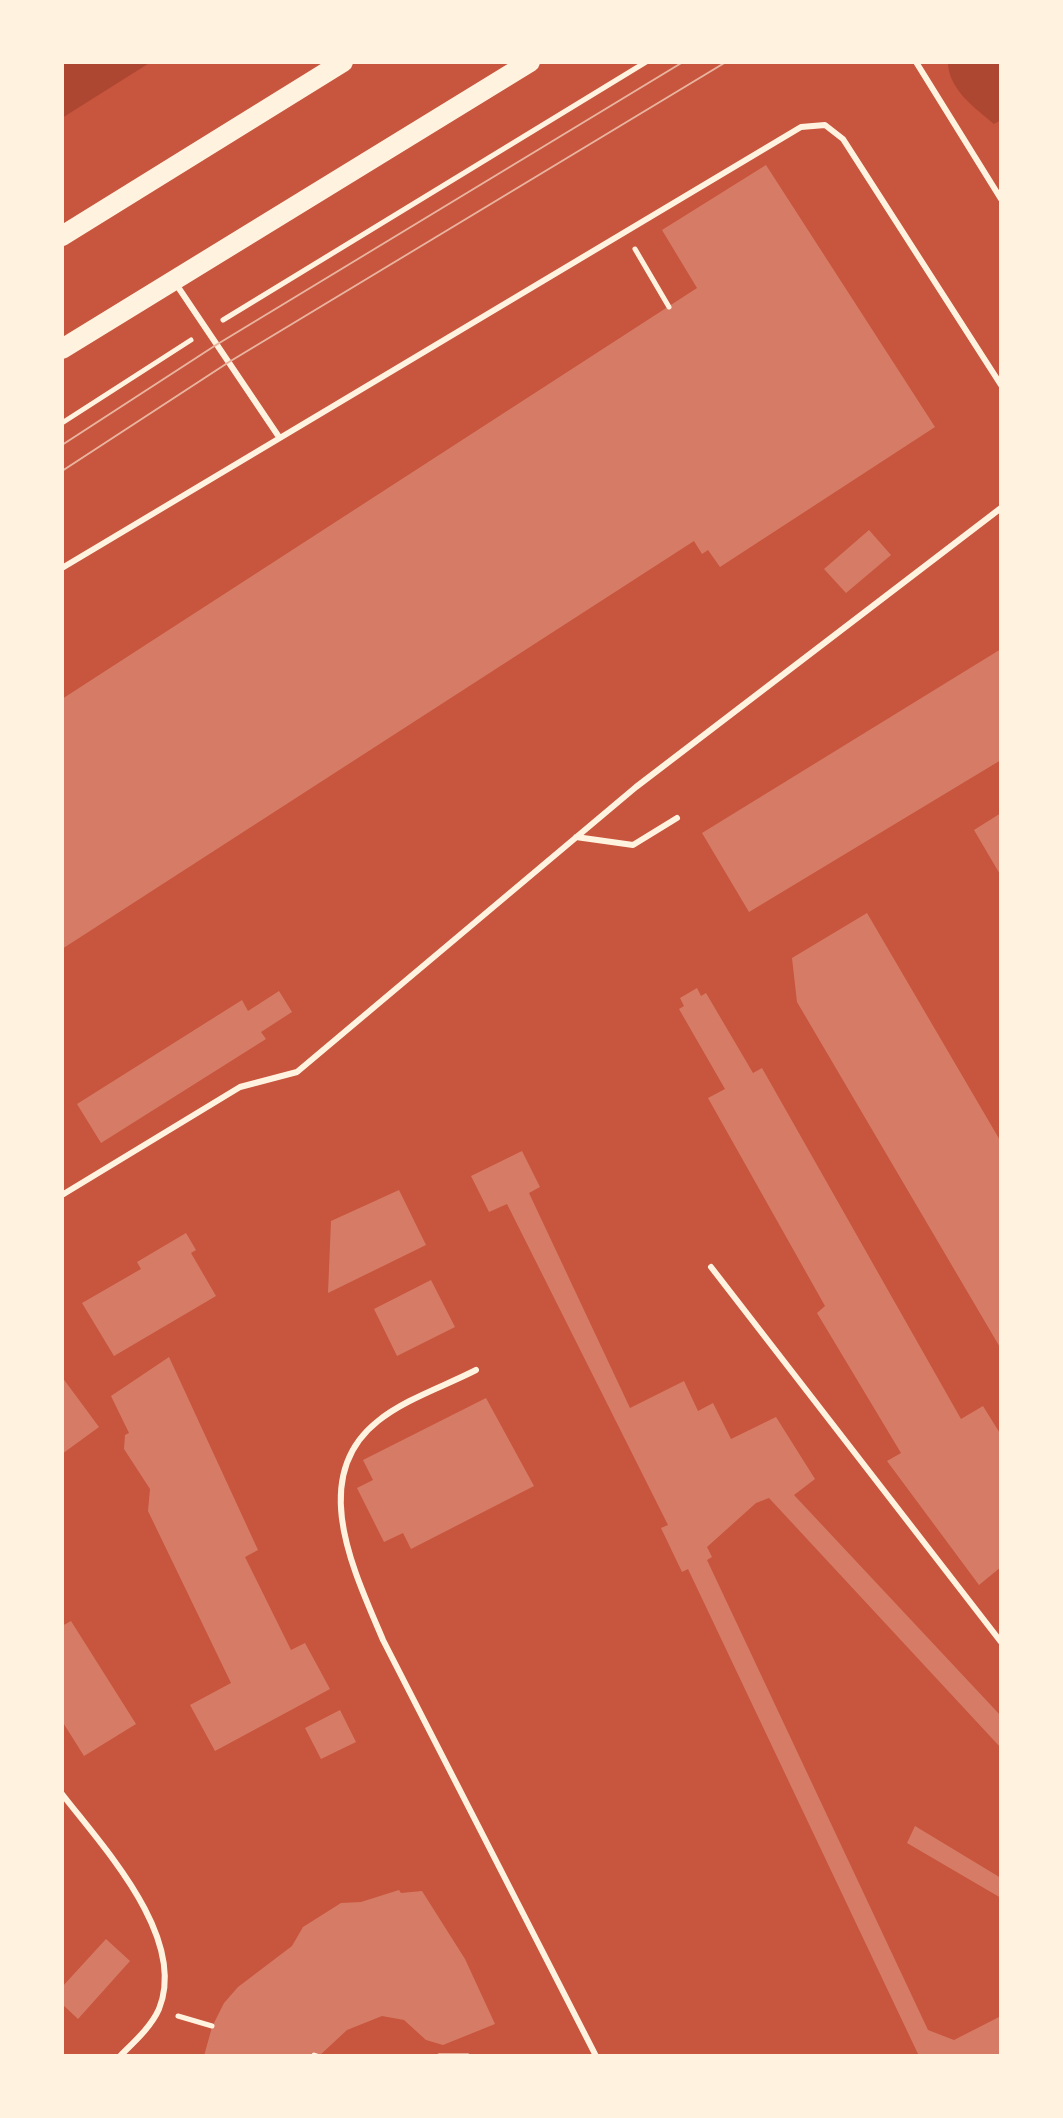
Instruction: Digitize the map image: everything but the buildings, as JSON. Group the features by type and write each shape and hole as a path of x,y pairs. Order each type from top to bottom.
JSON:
{"main road":[{"path":"62,236 343,62"},
{"path":"62,349 530,62"}],"lane":[{"path":"916,62 1001,199"},
{"path":"62,568 801,127 825,125 843,139 1001,385"},
{"path":"172,279 279,437"},
{"path":"993,373 1001,368"},
{"path":"62,1195 240,1087 297,1072 636,787 1001,508"},
{"path":"576,837 633,845 677,818"},
{"path":"711,1267 1001,1642"},
{"path":"476,1370 379,1419 352,1446 338,1505 359,1584 383,1640 596,2056"},
{"path":"62,1794 146,1910 162,1965 164,1980 158,2010 120,2056"}],"path":[{"path":"62,423 207,330 646,62"},
{"path":"651,276 669,307"},
{"path":"158,2010 212,2026"},
{"path":"439,2056 468,2056"}],"shaded area":[{"path":"62,62 151,62 62,118"},
{"path":"948,62 1001,62 1001,120 994,124 964,97 953,81"}],"tram line":[{"path":"62,445 216,345 683,62"},
{"path":"62,471 229,362 726,62"}]}
